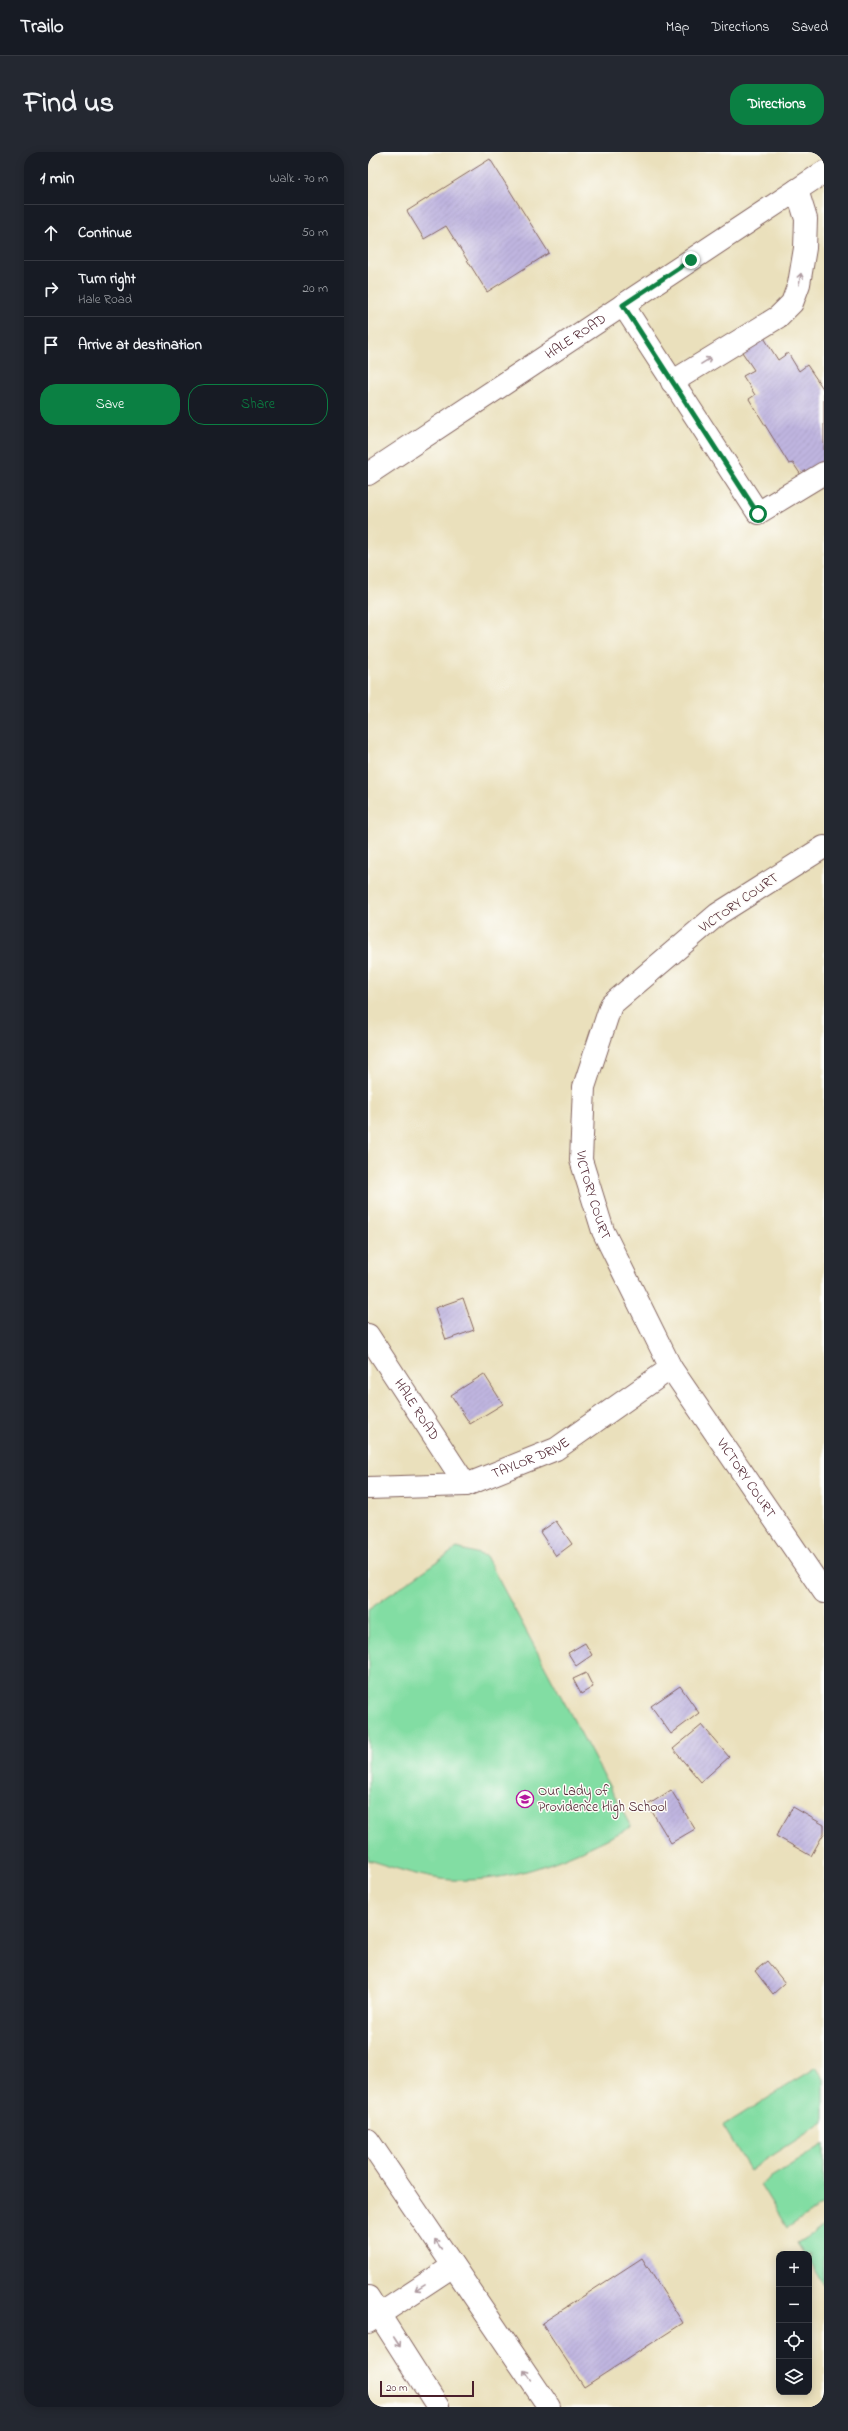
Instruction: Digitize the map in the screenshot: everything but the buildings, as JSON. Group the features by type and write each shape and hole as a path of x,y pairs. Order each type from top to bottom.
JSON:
{"street":[{"name":"HALE ROAD","path":"368,474 824,172"},
{"path":"672,382 778,317 792,303 799,284 805,248 806,219 797,190"},
{"path":"623,305 758,514 824,473"},
{"name":"VICTORY COURT","path":"824,847 718,914 611,1005 584,1087 580,1160 602,1231 671,1368 824,1592"},
{"name":"HALE ROAD","path":"368,1335 466,1485"},
{"name":"TAYLOR DRIVE","path":"368,1488 466,1485 556,1449 671,1368"},
{"path":"368,2140 549,2407"},
{"path":"438,2407 371,2311 453,2266"}],"green space":[{"path":"457,1548 486,1556 631,1827 588,1848 544,1866 499,1877 475,1880 451,1880 430,1877 368,1860 368,1610"},
{"path":"816,2067 824,2079 824,2122 750,2170 723,2126"},
{"path":"824,2144 824,2204 787,2228 760,2184"},
{"path":"824,2226 824,2285 812,2266 812,2251 802,2251 797,2243"}],"place":[{"name":"Our Lady of Providence High School","path":"525,1799"}],"route":[{"path":"691,260 623,305 758,514"}]}
